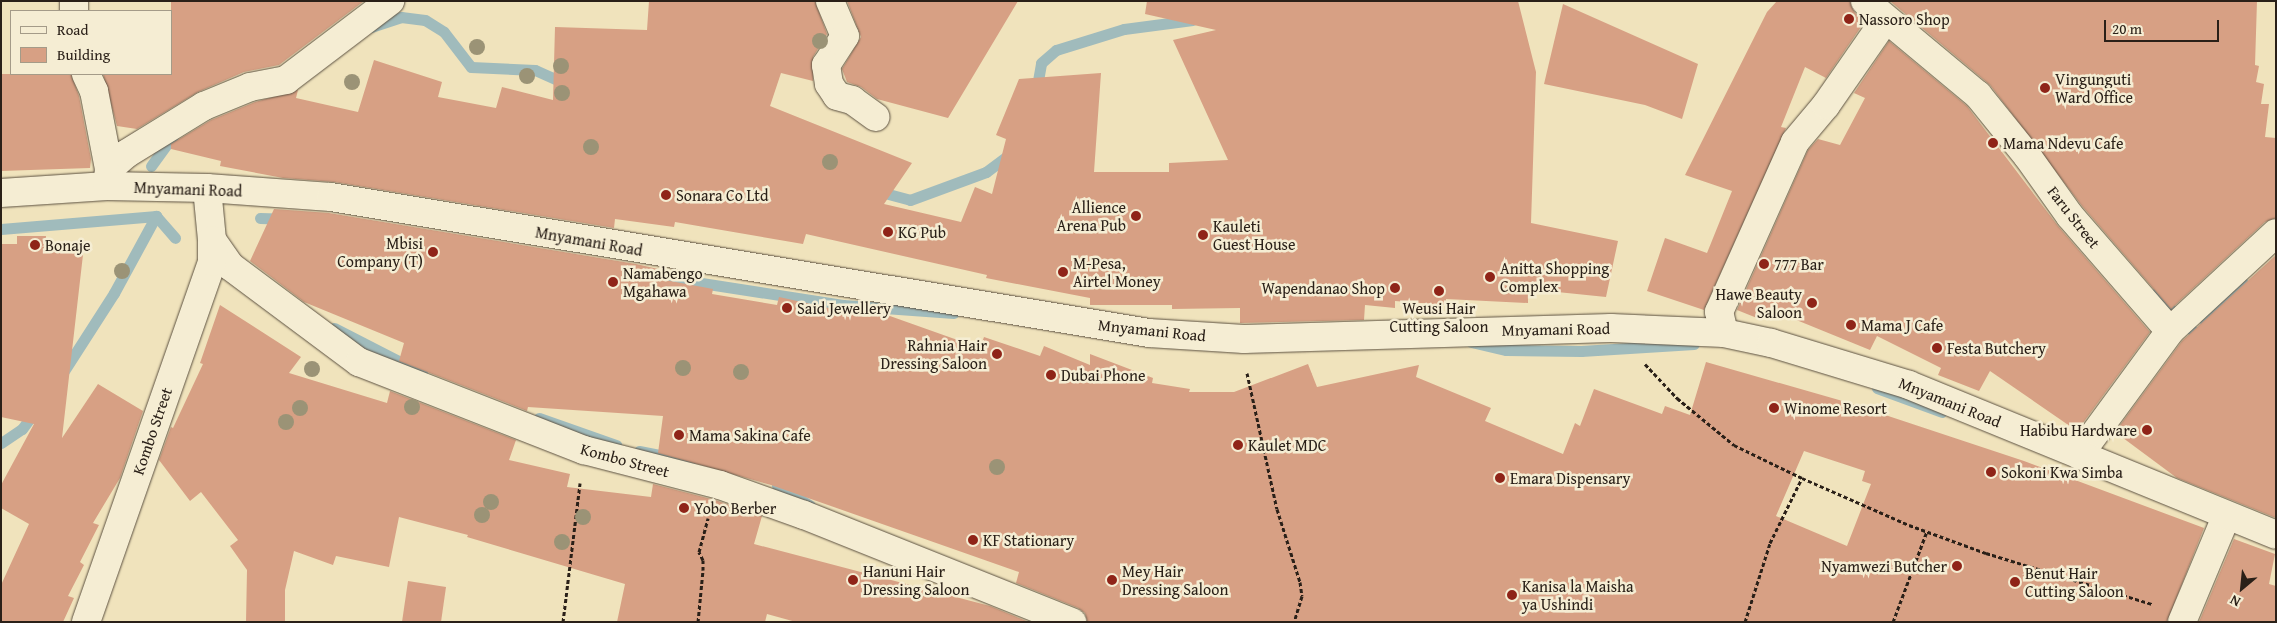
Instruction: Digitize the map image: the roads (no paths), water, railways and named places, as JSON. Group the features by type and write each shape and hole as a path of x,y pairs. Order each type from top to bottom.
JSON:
{"street":[{"path":"108,178 126,154 204,106 250,87 286,80 390,1"},
{"path":"830,1 846,36 826,65 830,84 837,96 852,100 875,117"},
{"name":"Faru Street","path":"1865,1 1978,95 2028,156 2070,216 2170,331"},
{"path":"1724,333 1719,312 1795,142 1826,105 1886,20"},
{"path":"86,75 94,91 108,178"},
{"name":"Mnyamani Road","path":"1,193 108,178 207,188 331,197 1149,333 1244,339 1611,328 1724,333 1771,342 1909,385 2226,517 2276,535"},
{"name":"Kombo Street","path":"86,622 212,262 207,188"},
{"path":"2079,455 2170,331 2276,233"},
{"name":"Kombo Street","path":"212,240 230,266 359,362 584,450 720,486 804,515 1072,622"},
{"path":"2182,619 2226,517"}],"waterway":[{"path":"371,27 401,17 425,20 444,32 471,67 535,70 567,84"},
{"path":"1036,92 1041,63 1056,50 1124,29 1192,20"},
{"path":"151,166 175,133"},
{"path":"877,191 910,200 986,172 1013,152"},
{"path":"156,216 175,238"},
{"path":"1,229 156,216"},
{"path":"62,374 114,293 156,216"},
{"path":"260,218 284,219"},
{"path":"650,275 843,305 954,313"},
{"path":"2205,321 2242,282"},
{"path":"2155,294 2195,333"},
{"path":"334,328 422,373"},
{"path":"1471,342 1506,350 1581,351 1694,344"},
{"path":"1877,388 1942,412"},
{"path":"1,443 22,429 35,411"},
{"path":"539,418 616,445"},
{"path":"639,451 690,461"},
{"path":"777,485 810,506"}],"place":[{"name":"Nassoro Shop","path":"1849,19"},
{"name":"Vingunguti Ward Office","path":"2045,88"},
{"name":"Mama Ndevu Cafe","path":"1993,143"},
{"name":"Sonara Co Ltd","path":"666,195"},
{"name":"Allience Arena Pub","path":"1136,216"},
{"name":"KG Pub","path":"888,232"},
{"name":"Kauleti Guest House","path":"1203,235"},
{"name":"Bonaje","path":"35,245"},
{"name":"Mbisi Company (T)","path":"433,252"},
{"name":"777 Bar","path":"1764,264"},
{"name":"M-Pesa, Airtel Money","path":"1063,272"},
{"name":"Anitta Shopping Complex","path":"1490,277"},
{"name":"Namabengo Mgahawa","path":"613,282"},
{"name":"Wapendanao Shop","path":"1395,288"},
{"name":"Weusi Hair Cutting Saloon","path":"1439,291"},
{"name":"Hawe Beauty Saloon","path":"1812,303"},
{"name":"Said Jewellery","path":"787,308"},
{"name":"Mama J Cafe","path":"1851,325"},
{"name":"Festa Butchery","path":"1937,348"},
{"name":"Rahnia Hair Dressing Saloon","path":"997,354"},
{"name":"Dubai Phone","path":"1051,375"},
{"name":"Winome Resort","path":"1774,408"},
{"name":"Habibu Hardware","path":"2147,430"},
{"name":"Mama Sakina Cafe","path":"679,435"},
{"name":"Kaulet MDC","path":"1238,445"},
{"name":"Sokoni Kwa Simba","path":"1991,472"},
{"name":"Emara Dispensary","path":"1500,478"},
{"name":"Yobo Berber","path":"684,508"},
{"name":"KF Stationary","path":"973,540"},
{"name":"Nyamwezi Butcher","path":"1957,566"},
{"name":"Hanuni Hair Dressing Saloon","path":"853,580"},
{"name":"Mey Hair Dressing Saloon","path":"1112,580"},
{"name":"Benut Hair Cutting Saloon","path":"2015,582"},
{"name":"Kanisa la Maisha ya Ushindi","path":"1512,595"}]}
